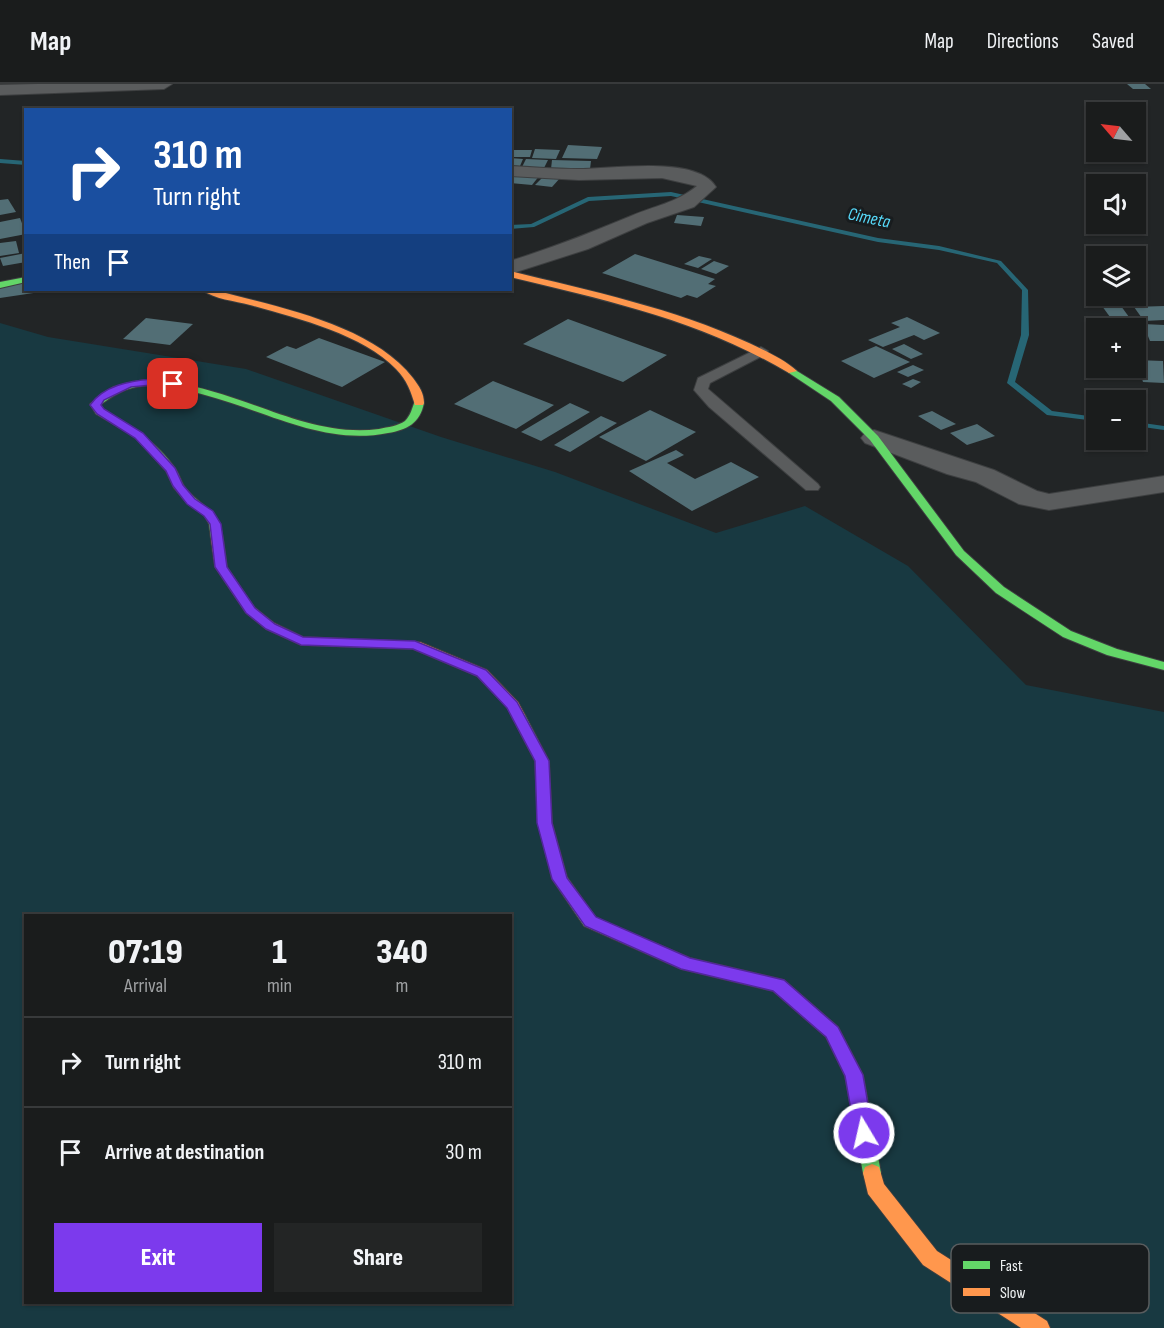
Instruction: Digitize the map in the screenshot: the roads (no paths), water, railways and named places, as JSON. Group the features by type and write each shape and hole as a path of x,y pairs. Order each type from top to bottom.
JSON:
{"main road":[{"path":"512,274 657,310 761,351 835,399 874,438 960,552 1000,590 1067,634 1113,652 1164,666"},
{"path":"0,285 24,279"},
{"path":"209,291 341,332 392,359 409,376 420,398 417,415 406,426 372,433 330,431 280,418 219,396 173,384 152,382 129,384 100,398 96,405 100,412 139,435 171,470 178,486 191,501 208,513 215,524 221,567 250,610 270,626 301,641 415,645 482,673 513,705 542,761 545,823 560,879 590,922 687,964 778,985 832,1032 854,1075 875,1188 930,1258 951,1271"},
{"path":"1016,1313 1040,1328"}],"street":[{"path":"0,90 164,84"},
{"path":"512,171 586,174 660,173 695,177 704,182 707,187 687,203 640,219 581,245 512,267"},
{"path":"874,438 956,468 985,476 1029,498 1049,502 1164,484"}],"lane":[{"path":"761,351 703,381 701,390 714,404 812,487"}],"waterway":[{"name":"Cimeta","path":"0,161 24,163"},
{"name":"Cimeta","path":"512,227 532,226 588,199 671,194 878,240 939,248 999,262 1025,290 1025,335 1011,383 1050,413 1086,418"},
{"name":"Cimeta","path":"1146,425 1164,428"}]}
